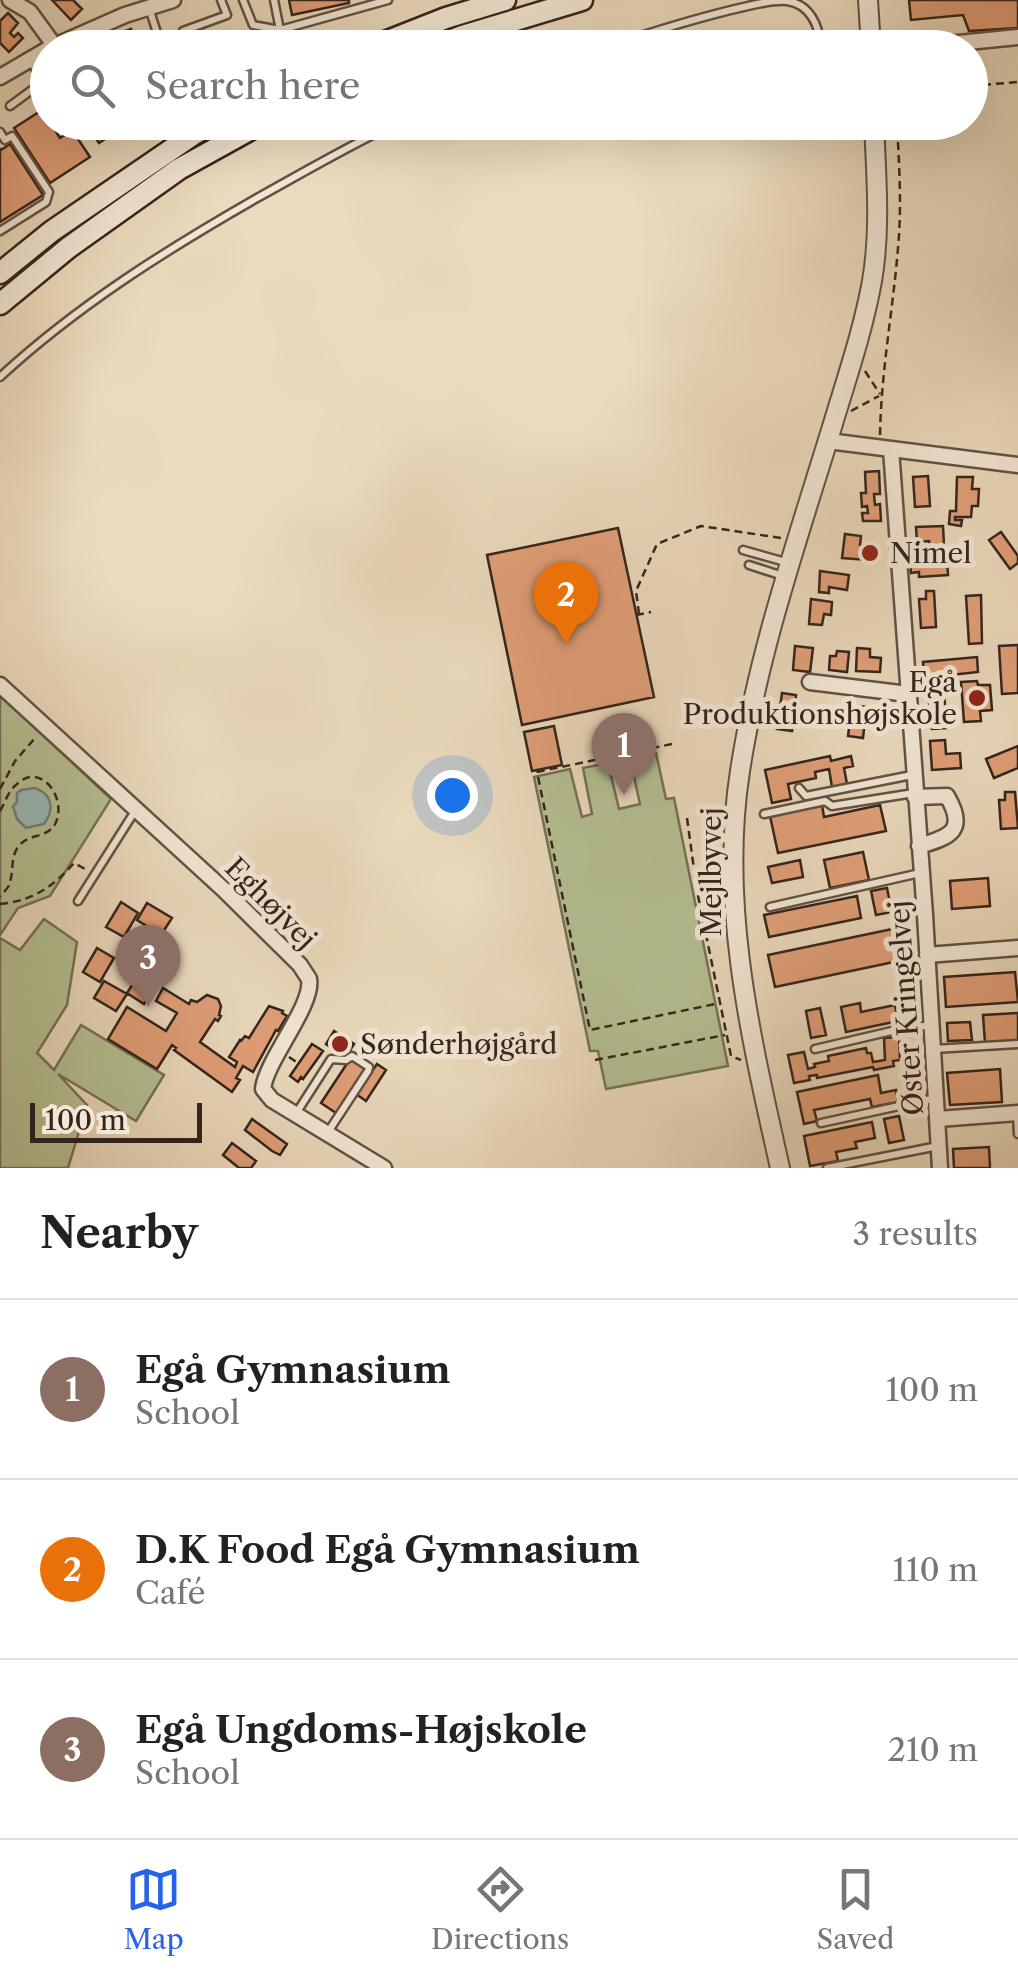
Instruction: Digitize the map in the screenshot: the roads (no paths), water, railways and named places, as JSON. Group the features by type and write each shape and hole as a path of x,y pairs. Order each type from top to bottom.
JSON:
{"main road":[{"path":"416,30 505,0"},
{"path":"482,30 582,0"},
{"path":"0,274 52,231 185,140"},
{"path":"0,304 68,248 179,170 232,140"}],"street":[{"path":"10,0 30,12 42,30"},
{"path":"116,0 124,15"},
{"path":"91,30 173,0"},
{"path":"868,0 870,30"},
{"path":"988,40 1018,37"},
{"path":"0,77 30,60"},
{"name":"Mejlbyvej","path":"780,1168 745,1006 735,920 733,865 739,774 756,686 872,281 876,234 874,140"},
{"path":"828,441 1018,465"},
{"name":"Øster Kringelvej","path":"886,448 922,872 940,1168"},
{"path":"810,682 908,694"},
{"name":"Eghøjvej","path":"0,685 300,965 309,978 308,990 266,1075 263,1089 272,1100 384,1168"},
{"path":"915,795 947,796 956,811 952,832 942,840 920,846"},
{"path":"927,954 1018,948"},
{"path":"938,1119 1017,1114"}],"lane":[{"path":"188,30 227,15 221,0"},
{"path":"243,0 253,25 280,30 388,0"},
{"path":"274,0 280,30"},
{"path":"665,30 785,0 802,6 818,30"},
{"path":"148,8 156,30"},
{"path":"10,106 30,94"},
{"path":"0,132 5,140 12,136 49,192 46,202 0,232"},
{"path":"0,377 101,296 163,254 365,140"},
{"path":"743,550 788,570"},
{"path":"749,564 788,570"},
{"path":"799,788 806,796 914,775"},
{"path":"764,814 825,801 832,806 915,795"},
{"path":"78,901 135,810"},
{"path":"770,907 922,872"},
{"path":"816,1050 896,1030 932,1026"},
{"path":"933,1049 1018,1044"},
{"path":"295,1114 332,1060 352,1056 368,1071 327,1133"},
{"path":"820,1122 936,1098"},
{"path":"1017,1114 1018,1134"},
{"path":"826,1168 939,1146"}],"water":[{"path":"35,788 48,798 50,813 44,824 26,828 17,819 13,806 17,793"}],"place":[{"name":"Nimel","path":"870,553"},
{"name":"D.K Food Egå Gymnasium","path":"566,644"},
{"name":"Egå Produktionshøjskole","path":"977,698"},
{"name":"Egå Gymnasium","path":"624,795"},
{"name":"Egå Ungdoms-Højskole","path":"148,1007"},
{"name":"Sønderhøjgård","path":"340,1044"}]}
